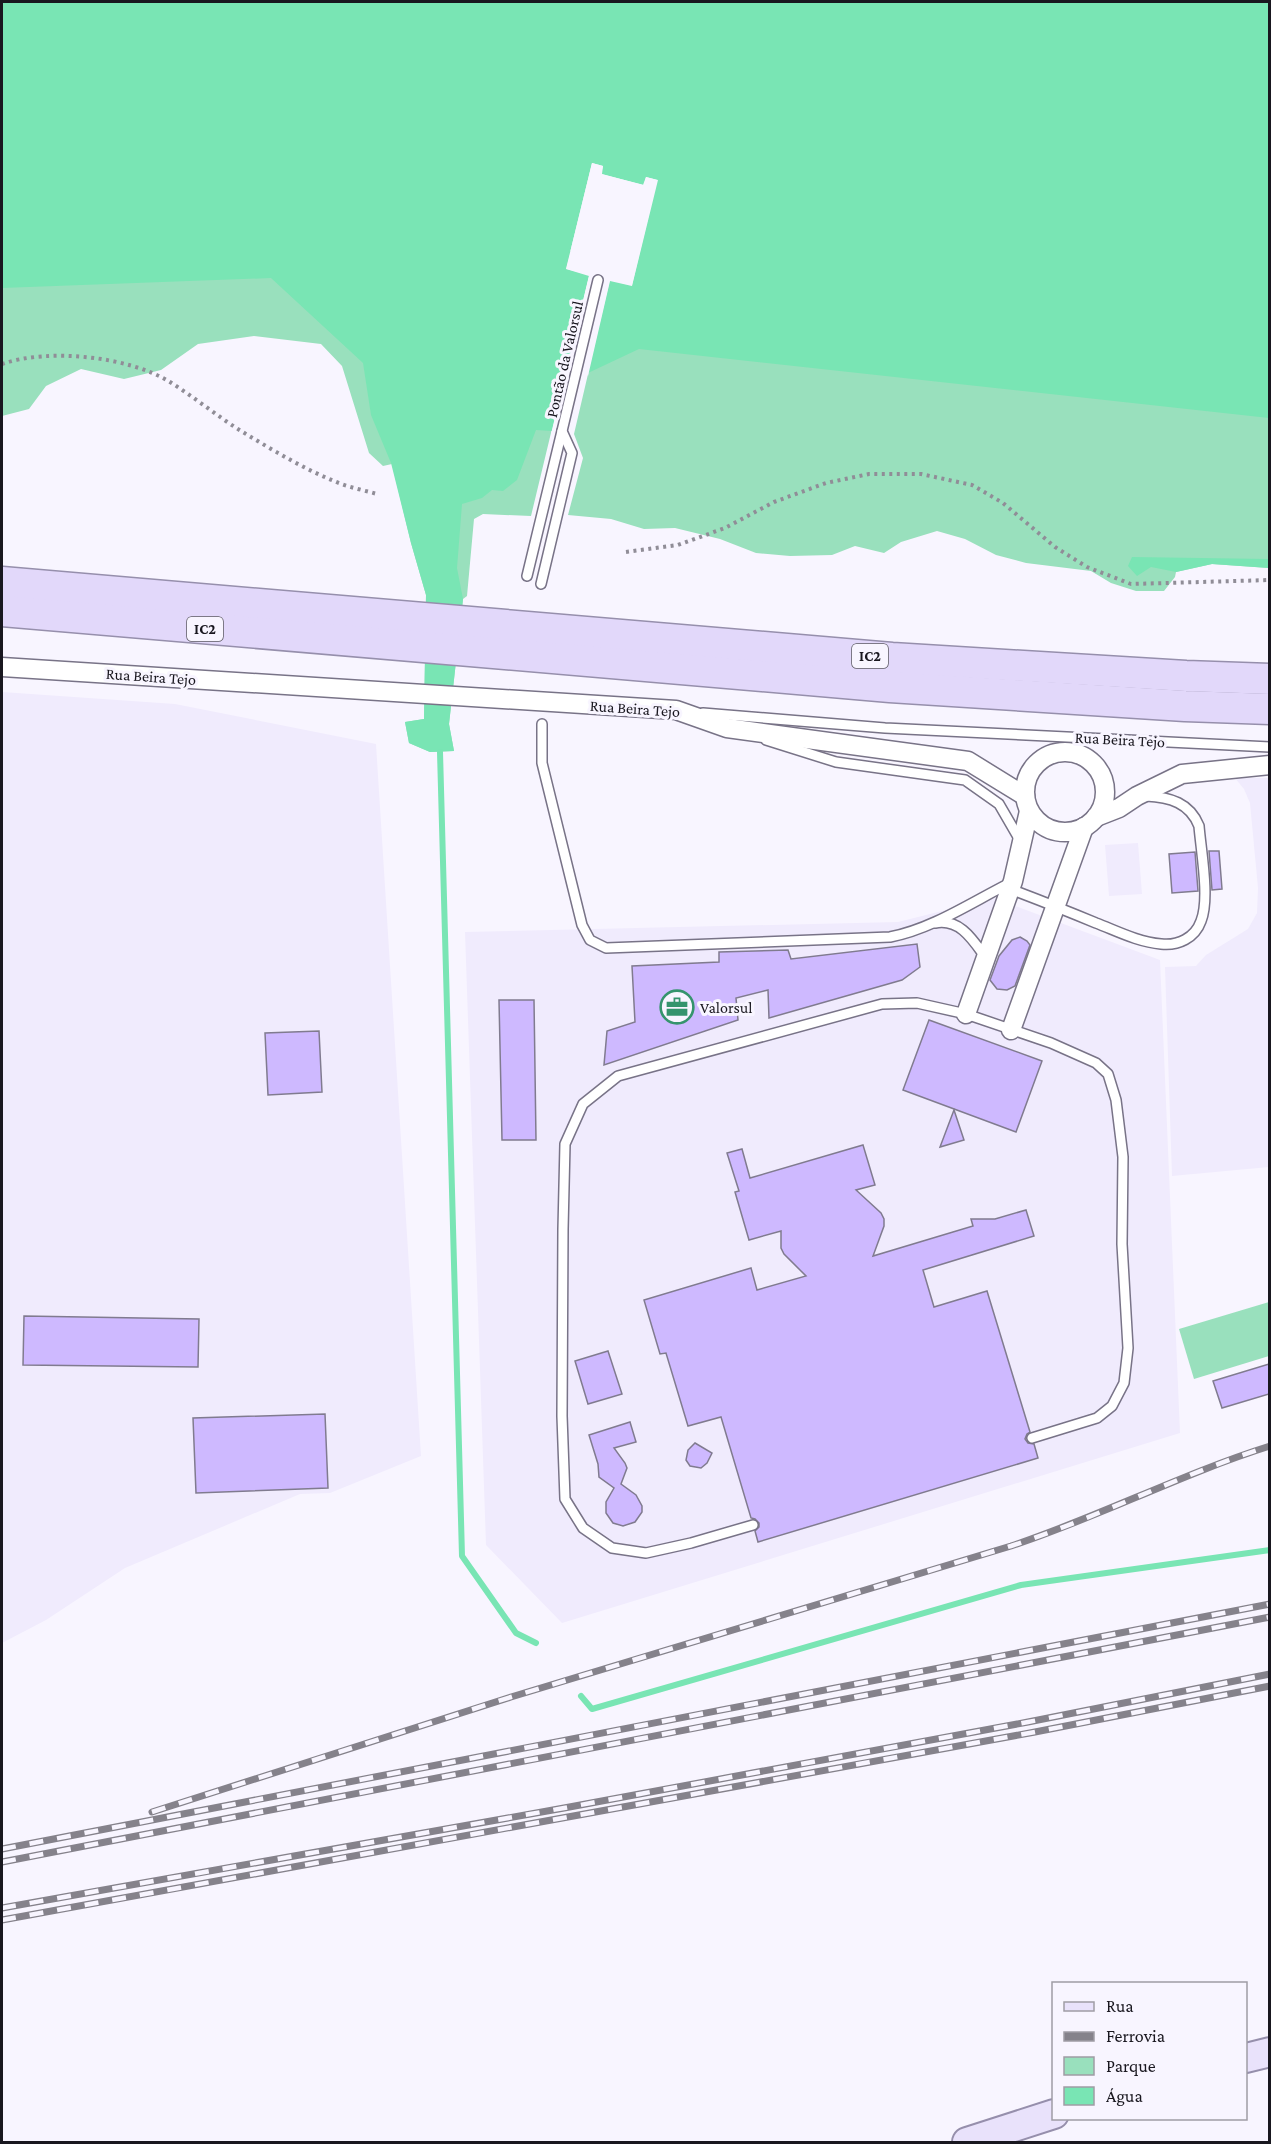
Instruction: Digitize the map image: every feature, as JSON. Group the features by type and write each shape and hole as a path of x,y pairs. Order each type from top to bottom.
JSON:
{"highway":[{"name":"IC2","path":"2,582 408,617 473,637 890,687 1185,706 1269,709"},
{"name":"IC2","path":"2,611 409,646 473,637 1269,679"}],"main road":[{"path":"1247,2058 1269,2052"},
{"path":"967,2142 1052,2114"}],"street":[{"name":"Rua Beira Tejo","path":"2,667 676,710"},
{"path":"676,710 727,728 968,760 1027,803 1037,820 1048,828 1060,832 1072,831 1182,774 1269,765"},
{"path":"966,1014 1012,885 1022,843 1027,803 1026,782 1031,770 1039,760 1057,752 1077,753 1093,763 1103,780 1105,793 1103,806 1090,822 1055,906 1011,1030"}],"lane":[{"name":"Pontão da Valorsul","path":"541,584 572,453 562,431 598,280"},
{"path":"527,576 562,431"},
{"name":"Rua Beira Tejo","path":"676,710 885,728 1269,747"},
{"path":"542,724 542,763 585,933 596,944 606,948 890,937 930,924 1012,885 1055,906 1135,939 1162,944 1176,943 1188,939 1197,930 1202,919 1205,896 1199,826 1195,816 1184,805 1173,800 1137,796"},
{"path":"727,728 836,762 965,780 999,804 1022,843"},
{"path":"930,924 942,921 954,924 963,930 986,958"},
{"path":"753,1525 691,1544 646,1553 612,1548 583,1528 565,1499 562,1381 565,1144 583,1104 618,1076 882,1004 917,1003 966,1014 1051,1043 1096,1063 1108,1074 1116,1100 1123,1157 1122,1244 1128,1348 1124,1383 1112,1406 1098,1418 1032,1438"}],"path":[{"path":"2,364 54,355 95,358 131,366 168,381 239,430 297,464 335,482 377,494"},
{"path":"626,552 678,545 725,528 774,502 826,483 869,474 921,474 972,485 1003,503 1055,547 1087,567 1131,584 1269,580"}],"shaded area":[{"path":"2,692 175,704 376,744 421,1456 330,1493 300,1494 125,1568 46,1620 2,1643"},
{"path":"1235,778 1269,778 1269,1167 1172,1176 1165,967 1196,966 1206,955 1248,929 1257,913 1258,888 1250,803 1244,789"},
{"path":"1138,843 1142,894 1109,896 1105,845"},
{"path":"994,898 1160,960 1180,1433 562,1623 486,1545 465,932 898,922"}],"green space":[{"path":"2,162 571,251 566,269 589,275 531,516 483,514 474,519 467,596 463,599 449,724 454,751 430,752 409,743 405,722 424,719 426,595 392,464 383,466 369,453 342,366 321,344 254,336 198,344 161,370 124,379 81,369 46,386 29,409 2,416"},
{"path":"647,224 1269,307 1269,568 1212,564 1176,572 1175,577 1164,591 1136,591 1111,583 1091,571 1026,563 996,555 965,539 937,531 901,542 884,553 855,546 832,555 790,556 756,553 720,539 675,528 644,529 611,519 568,515 583,458 574,434 610,280 632,285"},
{"path":"1269,1302 1269,1356 1194,1379 1179,1329"}],"water":[{"path":"2,2 1269,2 1269,418 639,349 588,373 610,280 632,286 657,180 646,177 644,185 601,174 603,166 592,163 566,269 589,275 552,431 536,430 517,480 503,491 492,490 482,498 462,504 457,568 463,599 449,724 454,751 430,752 409,743 405,722 424,719 426,595 391,463 371,415 363,363 271,278 2,288"},
{"path":"1132,557 1269,559 1269,568 1212,564 1176,572 1151,567 1137,576 1128,566"}],"pier":[{"path":"592,163 603,166 602,174 643,185 646,177 658,180 632,286 610,281 588,376 586,372 608,279 611,277 630,282 654,182 648,180 644,188 601,177 598,175 600,168 594,167 570,267 590,272 592,276 555,431 551,434 589,276 566,269"}],"building":[{"path":"1209,851 1219,851 1222,889 1212,890"},
{"path":"1195,852 1198,891 1172,893 1169,854"},
{"path":"1020,937 1030,945 1015,986 1007,990 997,989 990,980 999,956 1012,940"},
{"path":"917,944 920,967 902,980 769,1018 768,990 736,998 738,1020 604,1065 607,1031 635,1022 632,966 719,962 719,952 788,950 791,959"},
{"path":"499,1000 534,1000 536,1140 502,1140"},
{"path":"929,1020 1042,1061 1016,1132 903,1090"},
{"path":"319,1031 322,1092 268,1095 265,1033"},
{"path":"954,1110 964,1140 940,1147"},
{"path":"863,1145 875,1185 856,1190 881,1213 884,1219 884,1226 873,1256 973,1226 971,1219 995,1219 1026,1210 1034,1236 923,1270 934,1307 987,1291 1030,1432 1025,1439 1028,1443 1034,1444 1038,1458 758,1542 755,1531 759,1523 751,1518 721,1417 688,1426 666,1353 660,1354 644,1300 751,1268 757,1290 806,1276 784,1254 781,1248 781,1231 749,1240 735,1192 739,1191 727,1153 742,1149 750,1178"},
{"path":"24,1316 199,1319 198,1367 23,1365"},
{"path":"608,1351 622,1394 588,1404 575,1361"},
{"path":"1269,1364 1269,1394 1222,1408 1213,1381"},
{"path":"325,1414 328,1488 196,1493 193,1418"},
{"path":"630,1422 636,1442 614,1448 627,1468 621,1484 636,1495 642,1506 642,1512 635,1522 623,1526 613,1523 606,1513 606,1502 614,1488 599,1477 598,1464 589,1435"},
{"path":"695,1443 712,1453 707,1463 701,1468 690,1466 686,1460 688,1450"}],"waterway":[{"path":"440,752 462,1556 516,1633 536,1643"},
{"path":"581,1696 592,1709 1021,1585 1270,1550"}],"railway":[{"path":"152,1812 511,1697 1011,1546 1044,1535 1204,1469 1270,1446"},
{"path":"2,1849 1270,1604"},
{"path":"2,1862 1270,1617"},
{"path":"2,1908 564,1808 1028,1722 1270,1674"},
{"path":"2,1920 1035,1732 1270,1686"}],"place":[{"name":"Valorsul","path":"677,1007"}]}
